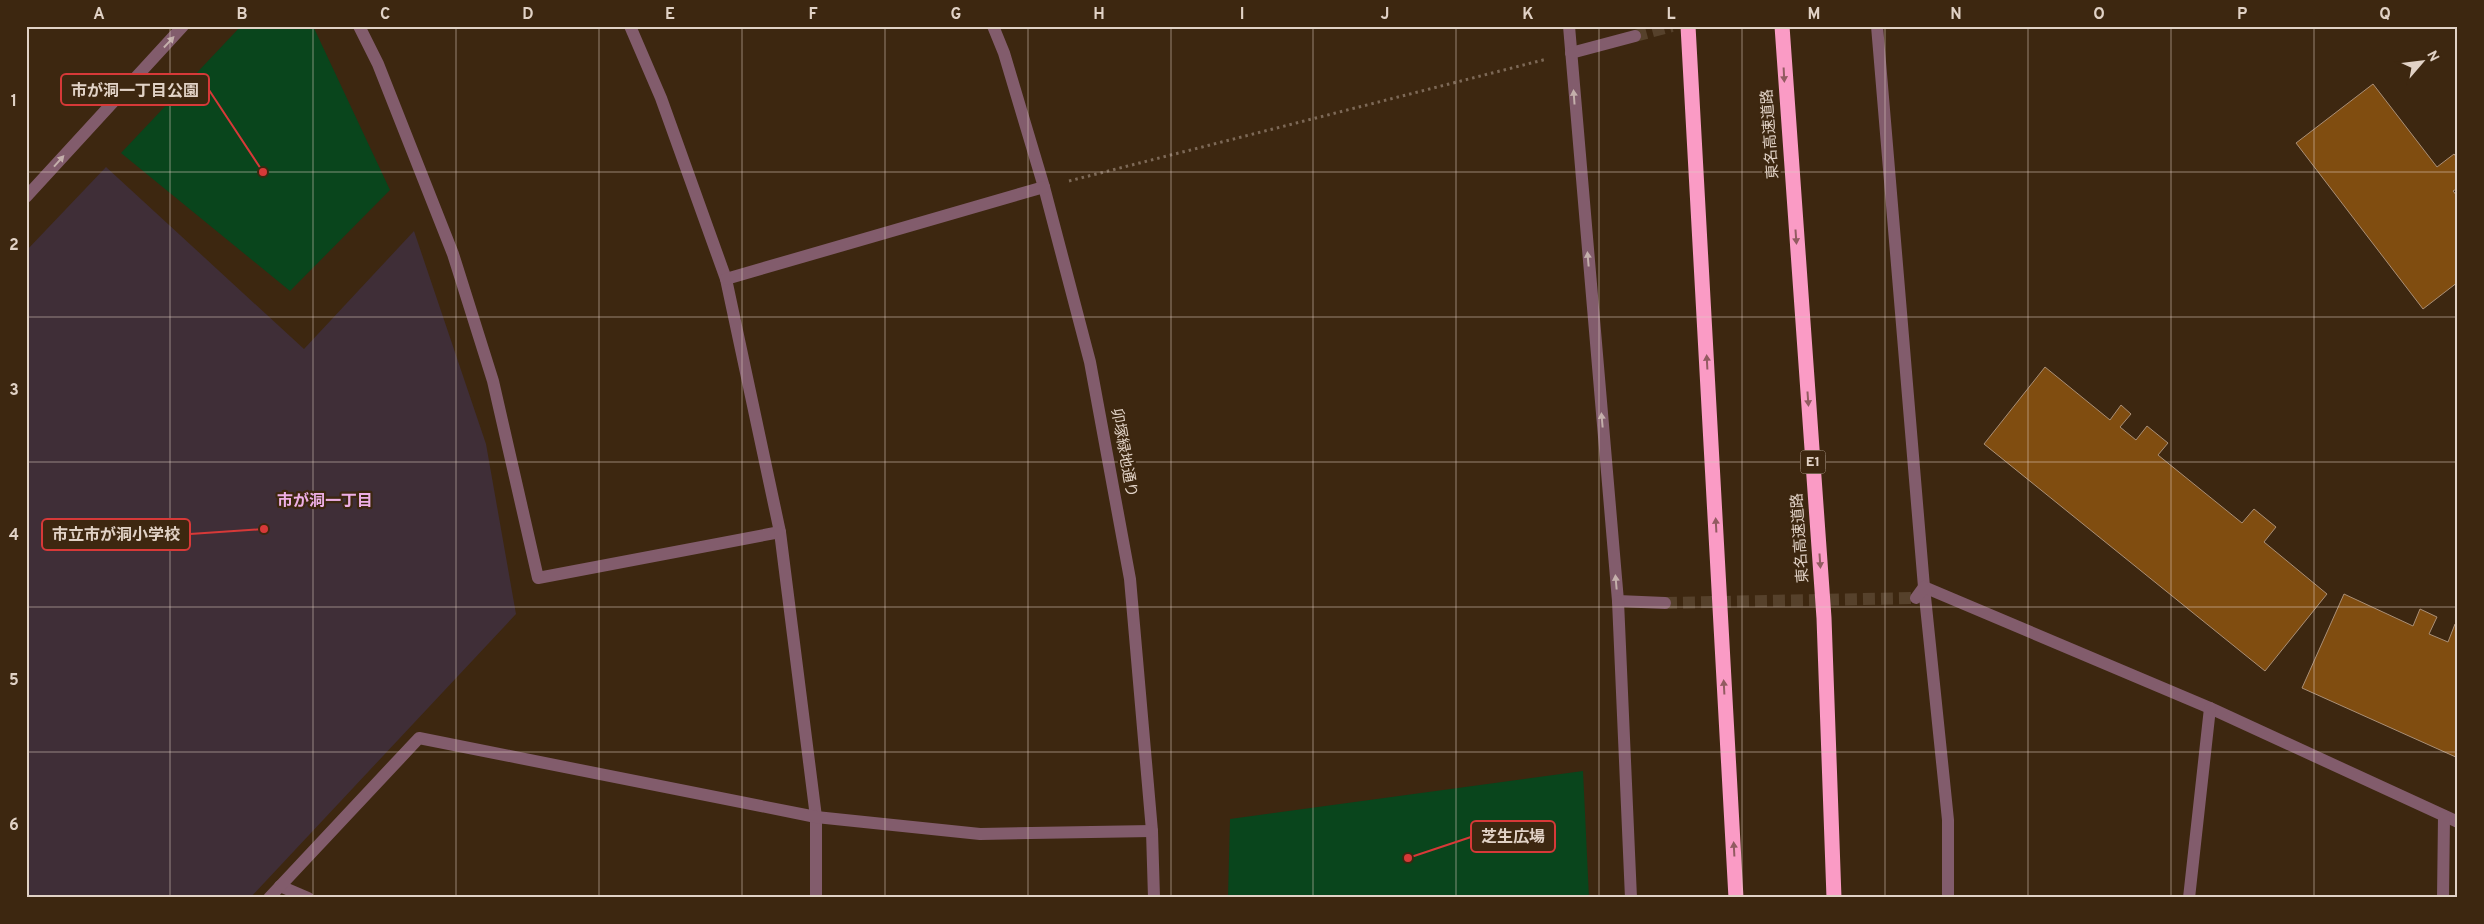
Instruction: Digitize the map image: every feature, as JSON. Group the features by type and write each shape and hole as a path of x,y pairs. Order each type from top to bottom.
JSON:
{"highway":[{"path":"1688,26 1736,898"},
{"name":"東名高速道路","path":"1782,26 1824,618 1834,898"}],"street":[{"path":"26,197 183,26"},
{"path":"359,26 378,64 453,254 493,381 538,578 780,532"},
{"path":"630,26 661,98 726,279 780,532 816,817 816,898"},
{"name":"卯塚緑地通り","path":"993,26 1004,53 1044,187 1090,362 1130,579 1152,831 1154,898"},
{"path":"1569,26 1618,601 1631,898"},
{"path":"1877,26 1924,587 1948,820 1948,898"},
{"path":"1571,53 1634,36"},
{"path":"726,279 1044,187"},
{"path":"1916,598 1924,587"},
{"path":"1924,587 2210,708 2458,822"},
{"path":"1618,601 1665,603"},
{"path":"2189,898 2210,708"},
{"path":"269,898 419,738 816,817 980,834 1152,831"},
{"path":"2443,898 2444,816"},
{"path":"280,886 308,898"}],"path":[{"path":"1044,187 1571,53"}],"shaded area":[{"path":"106,167 304,349 414,231 486,444 516,614 250,898 26,898 26,251"}],"green space":[{"path":"241,26 313,26 390,190 290,291 121,153"},
{"path":"1583,771 1589,898 1228,898 1230,819"}],"building":[{"path":"2373,84 2437,167 2454,154 2458,159 2458,188 2453,191 2458,197 2458,282 2423,309 2296,143"},
{"path":"2045,367 2110,420 2121,405 2131,414 2120,427 2136,440 2147,426 2168,443 2158,455 2242,523 2254,509 2276,527 2264,542 2327,594 2265,671 1984,444"},
{"path":"2344,594 2413,626 2420,609 2437,617 2429,634 2448,642 2455,624 2458,625 2458,758 2302,688"}],"tunnel":[{"path":"1635,36 1672,26"},
{"path":"1665,603 1916,598"}],"place":[{"name":"市が洞一丁目公園","path":"263,172"},
{"name":"市立市が洞小学校","path":"264,529"},
{"name":"芝生広場","path":"1408,858"}],"district":[{"name":"市が洞一丁目","path":"325,502"}]}
